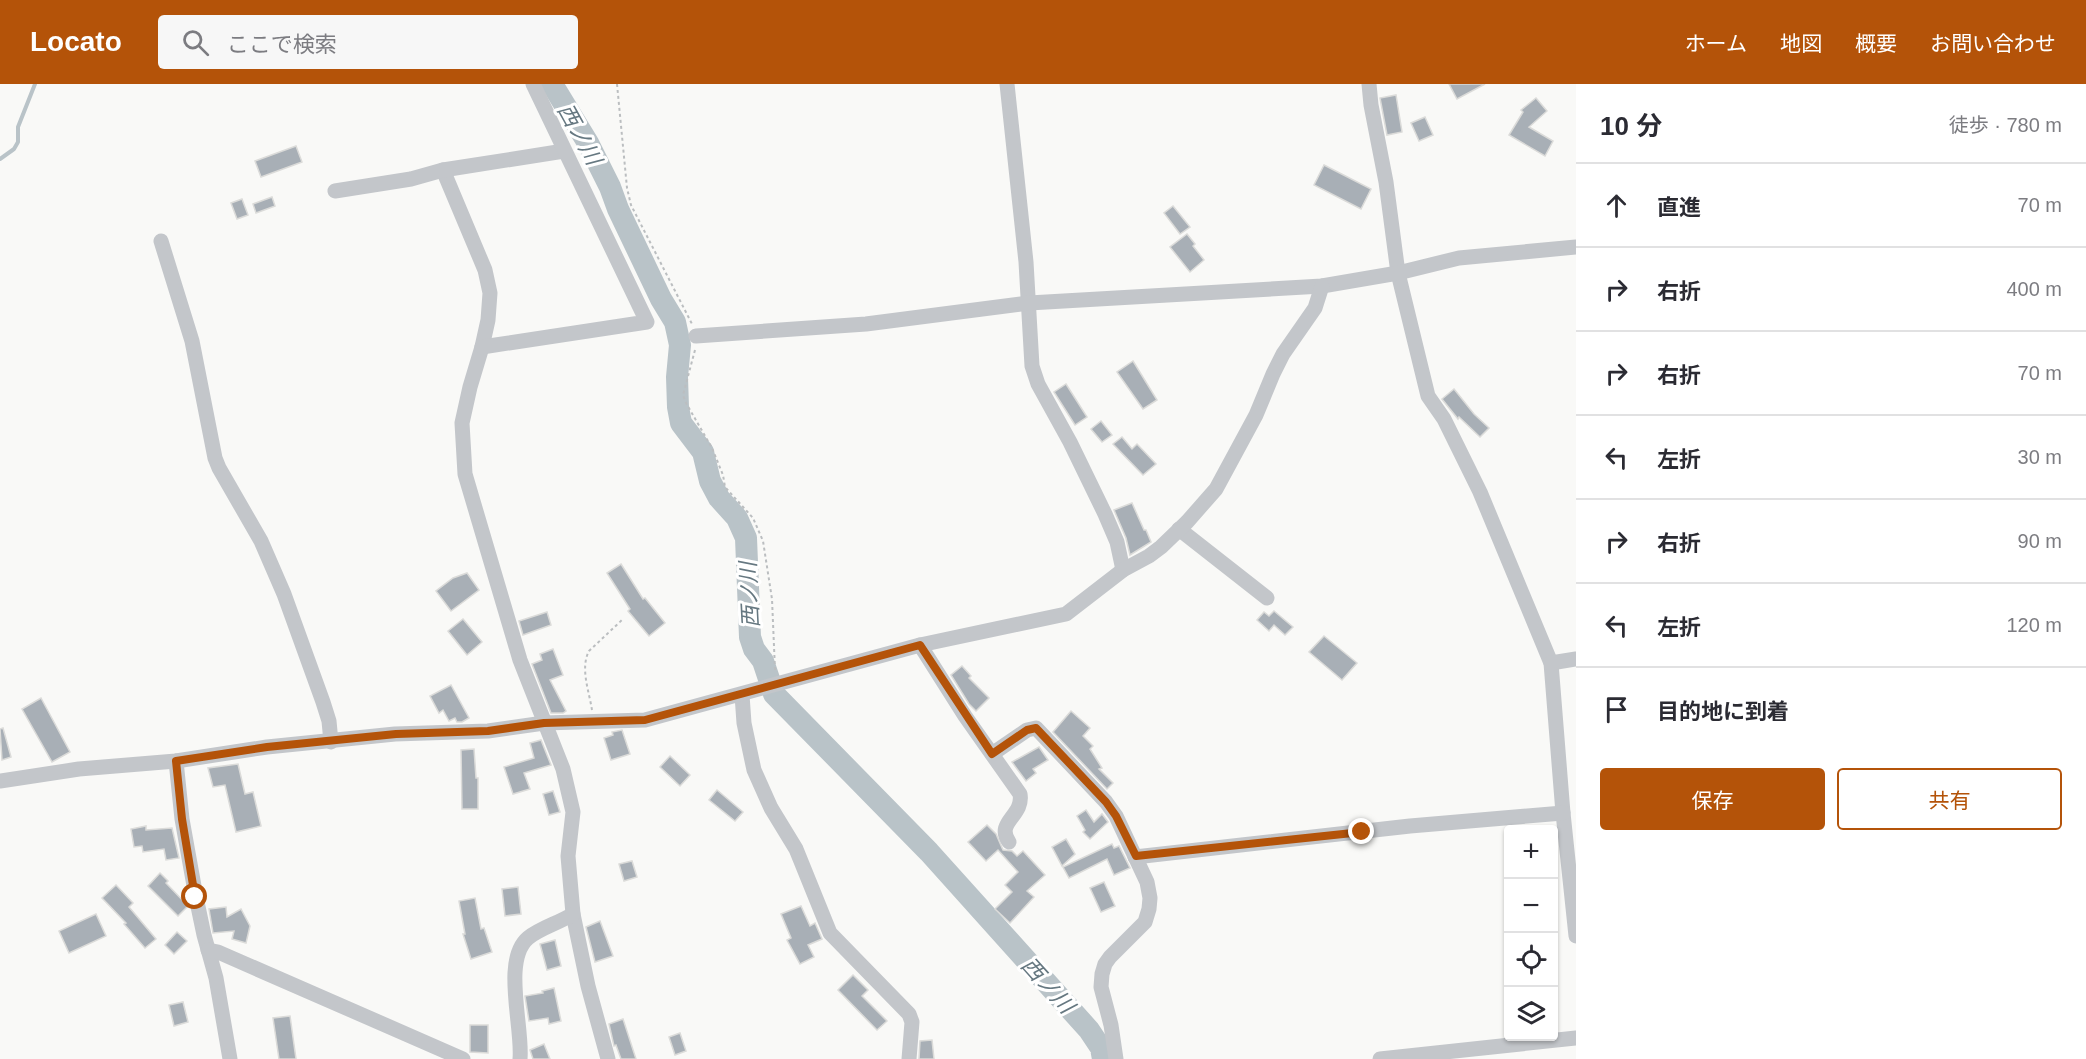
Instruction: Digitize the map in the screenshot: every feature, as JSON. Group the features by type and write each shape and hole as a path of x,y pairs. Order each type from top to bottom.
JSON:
{"street":[{"path":"482,347 646,322 533,84"},
{"path":"1008,84 1029,303 1032,366 1038,384 1092,485 1117,543 1123,570"},
{"path":"1369,84 1386,182 1398,273 1428,396 1444,419 1480,492 1551,663 1576,936"},
{"path":"335,191 411,179 443,170 564,151"},
{"path":"443,170 484,270 489,304 482,347 462,423 465,474 509,628 563,769 573,812 568,856 573,914 581,956 608,1059"},
{"path":"161,241 192,340 215,458 261,542 284,594 320,692 329,721 331,742"},
{"path":"696,336 866,324 1029,303 1322,286 1398,273 1459,258 1576,247"},
{"path":"0,781 79,769 176,761 267,747 425,732 488,731 544,723 645,720 920,645 1066,614 1123,570 1149,556 1179,530 1216,489 1256,416 1283,354 1315,308 1322,286"},
{"path":"1179,530 1267,598"},
{"path":"920,645 1020,794 1020,807 1004,828 1004,834 1009,842"},
{"path":"1551,663 1576,659"},
{"path":"742,695 744,723 754,770 766,798 796,849 830,933 909,1014 912,1022 909,1059"},
{"path":"992,754 1027,730 1036,728 1106,802 1116,816 1147,882 1150,898 1145,922 1110,957 1102,974 1101,987 1111,1025 1116,1059"},
{"path":"176,761 182,819 195,897 216,978 230,1059"},
{"path":"1136,856 1410,826 1563,813"},
{"path":"520,1059 514,972 519,949 529,937 573,914"},
{"path":"208,950 218,952 463,1059"},
{"path":"1380,1059 1576,1038"}],"path":[{"path":"617,84 627,188 631,205 680,299 696,336 694,354 683,395 712,448 725,487 753,518 763,541 772,599 770,687"},
{"path":"594,721 585,672 586,656 623,619"}],"building":[{"path":"1449,84 1485,84 1457,99"},
{"path":"1396,95 1402,132 1387,135 1380,98"},
{"path":"1536,98 1547,111 1529,127 1553,141 1545,156 1509,135 1523,112 1521,110"},
{"path":"1425,117 1433,135 1419,141 1411,123"},
{"path":"296,146 302,162 261,177 255,161"},
{"path":"1324,165 1371,189 1361,209 1314,185"},
{"path":"272,197 275,206 256,213 253,204"},
{"path":"242,199 248,215 237,219 231,203"},
{"path":"1173,206 1190,227 1180,234 1164,213"},
{"path":"1187,234 1204,260 1190,272 1170,247"},
{"path":"1133,361 1157,400 1143,409 1117,372"},
{"path":"1066,384 1087,417 1075,425 1054,392"},
{"path":"1454,389 1474,414 1489,428 1480,437 1459,417 1458,419 1442,399"},
{"path":"1101,421 1112,435 1102,442 1091,429"},
{"path":"1122,437 1132,449 1137,444 1156,464 1143,475 1113,444"},
{"path":"1132,503 1151,542 1130,555 1126,538 1114,510"},
{"path":"621,564 643,599 645,598 665,623 649,636 628,611 630,609 607,573"},
{"path":"467,573 479,590 451,611 436,591 453,578"},
{"path":"1274,611 1293,627 1285,635 1274,625 1269,631 1257,620 1264,612 1269,616"},
{"path":"547,612 551,625 523,635 519,621"},
{"path":"463,619 482,642 467,655 448,631"},
{"path":"1324,636 1357,663 1342,680 1309,652"},
{"path":"553,649 563,675 550,680 566,711 563,713 551,713 532,664 542,660 540,654"},
{"path":"962,666 971,676 969,678 989,698 976,711 951,675"},
{"path":"451,685 469,718 462,722 457,722 455,718 449,721 443,710 439,713 430,696"},
{"path":"41,698 70,752 52,762 22,709"},
{"path":"1071,711 1090,728 1083,736 1093,746 1090,749 1102,768 1099,769 1113,783 1107,789 1053,732"},
{"path":"3,728 11,757 2,760 0,729"},
{"path":"622,730 630,754 611,760 604,738 613,735 612,732"},
{"path":"541,740 551,765 524,773 530,789 513,794 504,767 534,758 530,743"},
{"path":"1039,747 1048,760 1033,769 1036,773 1026,781 1012,762"},
{"path":"474,749 476,778 478,778 478,809 462,809 461,750"},
{"path":"670,756 690,775 680,786 660,767"},
{"path":"238,764 245,794 253,792 261,826 236,832 225,785 213,787 208,768"},
{"path":"717,790 743,812 735,821 709,800"},
{"path":"553,791 560,812 549,815 543,794"},
{"path":"1086,810 1094,822 1102,814 1108,822 1090,839 1083,832 1085,830 1077,816"},
{"path":"987,825 996,834 1003,850 1012,851 1017,856 1023,851 1045,875 1027,891 1034,897 1010,923 995,909 1012,892 1005,885 1018,872 998,850 986,861 968,842"},
{"path":"146,826 146,830 172,828 179,858 166,860 164,849 143,852 142,846 134,847 131,829"},
{"path":"1066,839 1075,854 1062,866 1052,847"},
{"path":"1112,844 1114,848 1119,846 1130,868 1114,875 1107,859 1069,878 1063,867"},
{"path":"632,861 637,877 624,881 619,864"},
{"path":"160,873 168,881 166,883 188,906 178,916 148,886"},
{"path":"1104,882 1115,906 1101,912 1090,888"},
{"path":"116,885 133,903 129,907 156,939 145,948 124,924 126,923 102,898"},
{"path":"518,887 521,914 505,916 502,889"},
{"path":"475,898 481,929 484,928 492,952 471,959 463,934 465,934 459,901"},
{"path":"801,906 810,926 815,923 822,939 808,945 814,957 800,964 787,940 791,938 781,914"},
{"path":"226,907 227,917 241,909 250,926 246,943 232,939 234,931 213,933 209,909"},
{"path":"96,914 106,936 69,953 59,931"},
{"path":"600,921 613,956 595,962 586,927"},
{"path":"177,932 187,941 174,954 165,945"},
{"path":"555,940 561,966 547,970 540,944"},
{"path":"853,975 868,990 862,996 887,1021 877,1030 838,990"},
{"path":"554,988 561,1021 549,1024 548,1018 529,1021 525,996 543,993 542,991"},
{"path":"183,1002 188,1022 174,1026 169,1005"},
{"path":"290,1016 296,1059 279,1059 273,1018"},
{"path":"623,1019 636,1059 621,1059 616,1045 614,1046 609,1024"},
{"path":"470,1025 488,1025 488,1053 470,1052"},
{"path":"680,1033 686,1051 675,1055 669,1037"},
{"path":"932,1040 934,1059 919,1059 920,1041"},
{"path":"544,1044 550,1059 533,1059 530,1050"}],"waterway":[{"path":"0,159 14,149 18,142 18,127 35,84"},
{"name":"西ノ川","path":"552,84 588,143 661,299 675,322 680,345 677,377 681,423 703,452 710,481 719,498 737,518 746,538 750,637 754,649 763,661 774,694 929,852 1089,1030 1101,1048 1103,1059"}],"route":[{"path":"195,897 182,819 176,761 267,747 396,734 488,731 523,728 544,723 645,720 788,683 920,645 992,754 1027,730 1036,728 1106,802 1116,816 1136,856 1362,832"}]}
